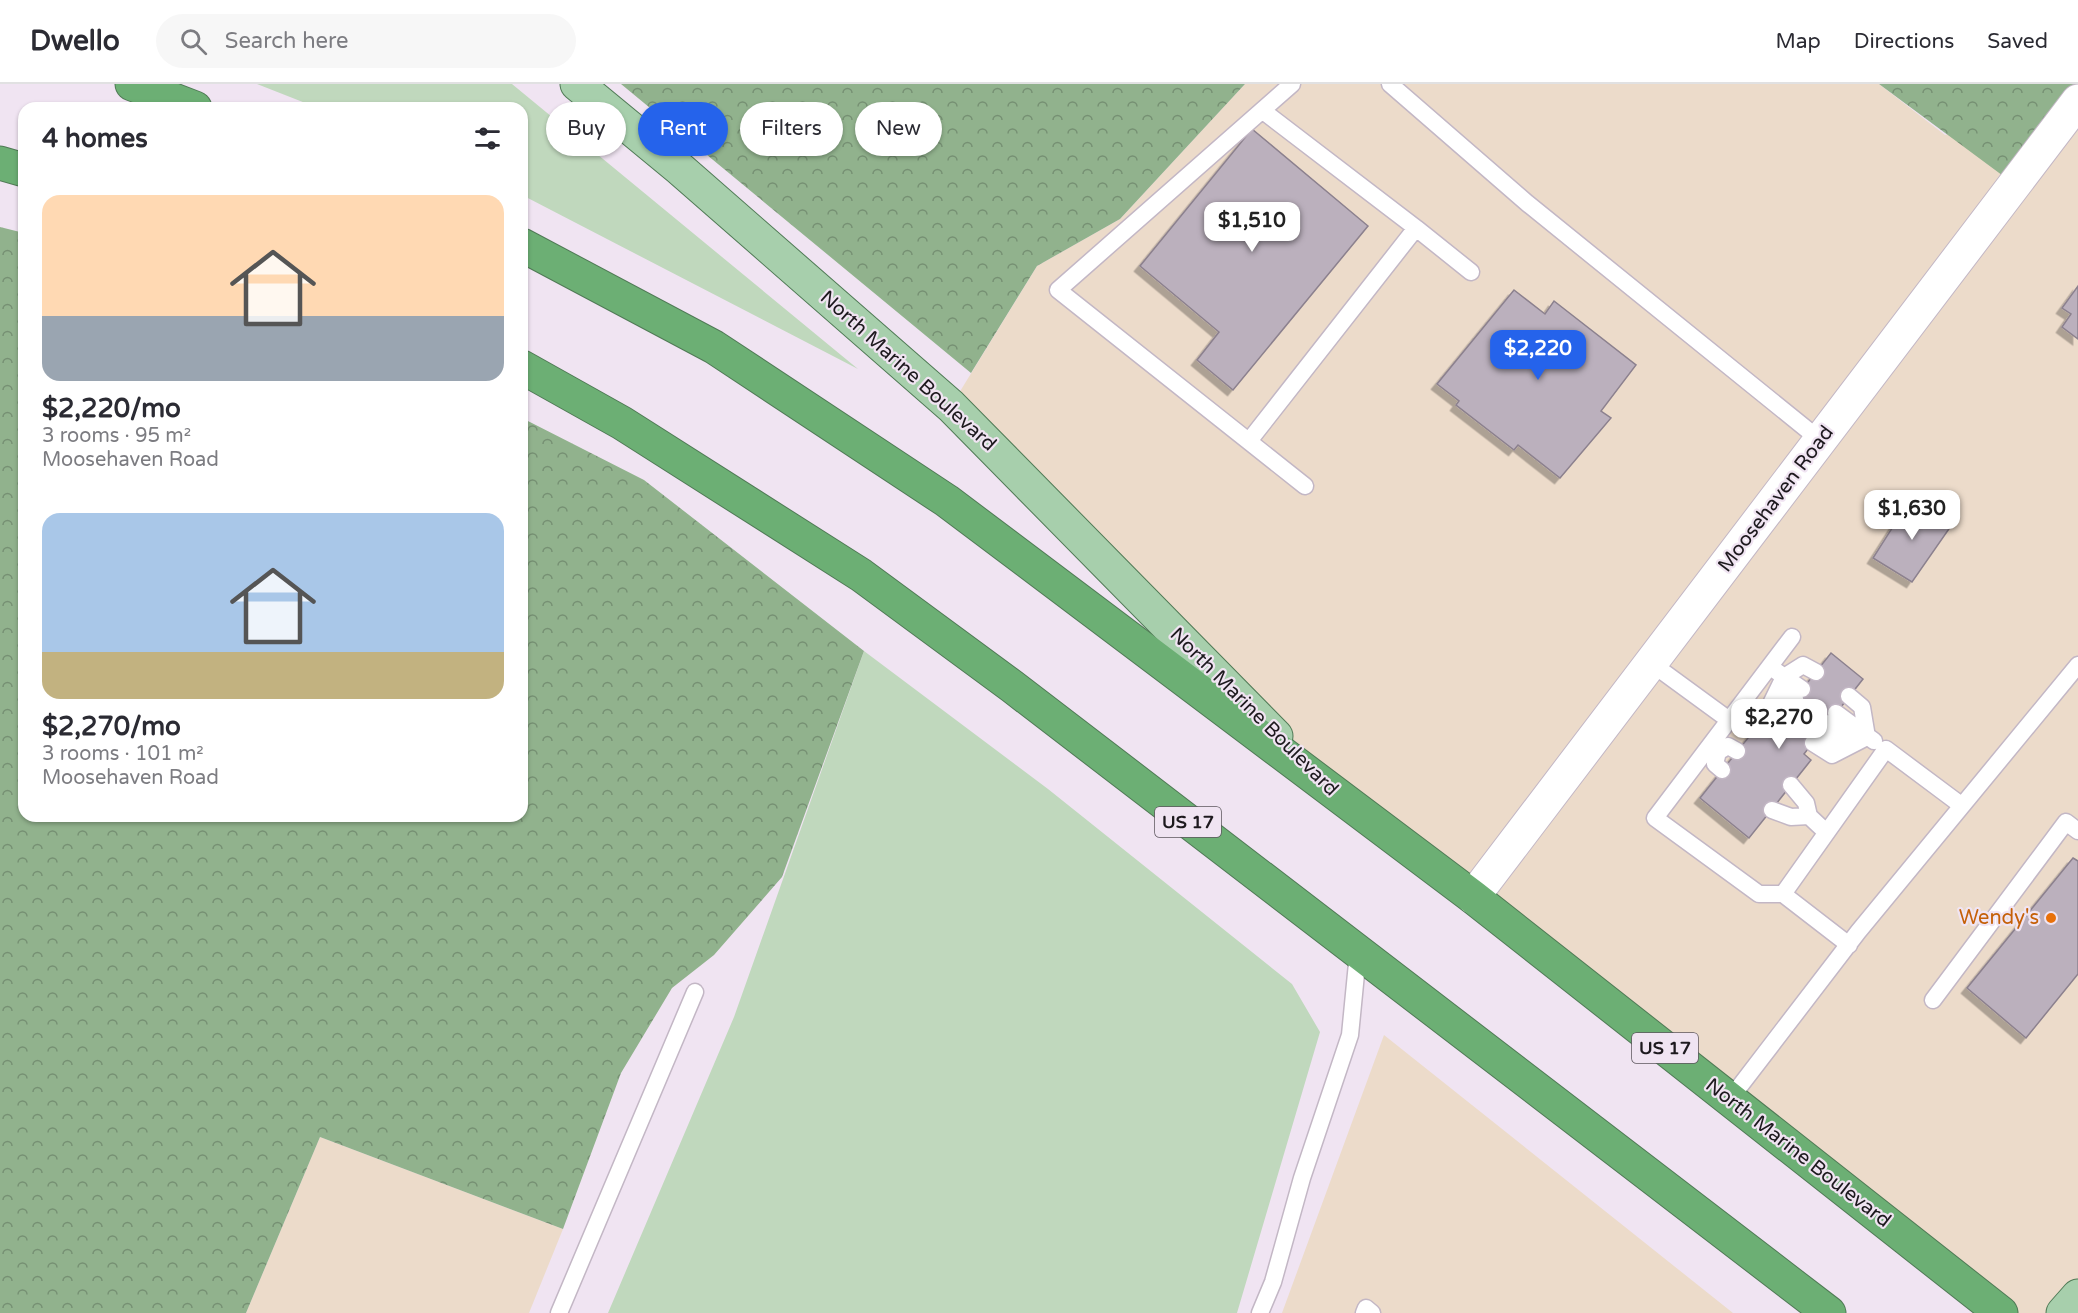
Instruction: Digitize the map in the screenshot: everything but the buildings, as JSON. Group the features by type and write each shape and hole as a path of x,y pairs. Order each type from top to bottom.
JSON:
{"highway":[{"path":"132,84 179,102"},
{"path":"0,163 18,168"},
{"name":"US 17","path":"528,247 714,347 947,501 1326,787"},
{"name":"US 17","path":"528,370 622,423 861,575 1023,694 1829,1313"},
{"name":"North Marine Boulevard","path":"1326,787 1473,897 2001,1313"}],"main road":[{"name":"North Marine Boulevard","path":"577,84 680,169 951,406 1326,787"},
{"path":"2063,1313 2078,1296"}],"street":[{"name":"Moosehaven Road","path":"1473,897 2078,101"}],"lane":[{"path":"1292,84 1058,290 1305,486"},
{"path":"1390,84 1527,203 1820,440"},
{"path":"1263,111 1471,272"},
{"path":"1249,441 1416,228"},
{"path":"1792,637 1729,720 1714,750 1655,818 1759,894 1782,894 1849,945"},
{"path":"1652,663 1729,720"},
{"path":"1770,667 1784,677 1790,704 1768,710 1784,677 1803,665 1816,672"},
{"path":"1730,1099 1961,805 2078,665"},
{"path":"1849,696 1862,707 1867,737"},
{"path":"1867,737 1833,740 1825,728 1867,737 1961,805"},
{"path":"1714,750 1728,746 1737,751"},
{"path":"1782,894 1886,749"},
{"path":"1714,750 1715,764 1722,770"},
{"path":"1791,785 1806,802 1809,816 1826,832"},
{"path":"1772,810 1791,817 1809,816"},
{"path":"1933,1000 2066,822 2078,831"},
{"path":"1260,1313 1273,1282 1302,1178 1350,1035 1358,953"},
{"path":"559,1313 695,992"},
{"path":"1364,1313 1366,1308 1372,1313"}],"shaded area":[{"path":"1245,84 1879,84 1945,135 2078,101 2078,1296 2063,1313 2001,1313 1326,787 951,406 1037,266 1120,219"},
{"path":"1384,1035 1733,1313 1282,1313"},
{"path":"320,1137 563,1229 529,1313 246,1313"}],"green space":[{"path":"257,84 512,84 546,112 546,156 599,156 858,369 528,198 528,102 303,102"},
{"path":"621,84 1245,84 1120,219 1037,266 971,373 708,156 728,156 728,102 643,102"},
{"path":"1879,84 2078,84 2078,105 2014,184"},
{"path":"0,227 18,232 18,822 528,822 528,421 644,480 864,651 782,877 714,955 672,988 621,1073 563,1229 320,1137 246,1313 0,1313"},
{"path":"864,651 1048,789 1292,984 1320,1032 1237,1313 608,1313 734,1017"}],"place":[{"name":"Wendy's","path":"2051,918"}]}
